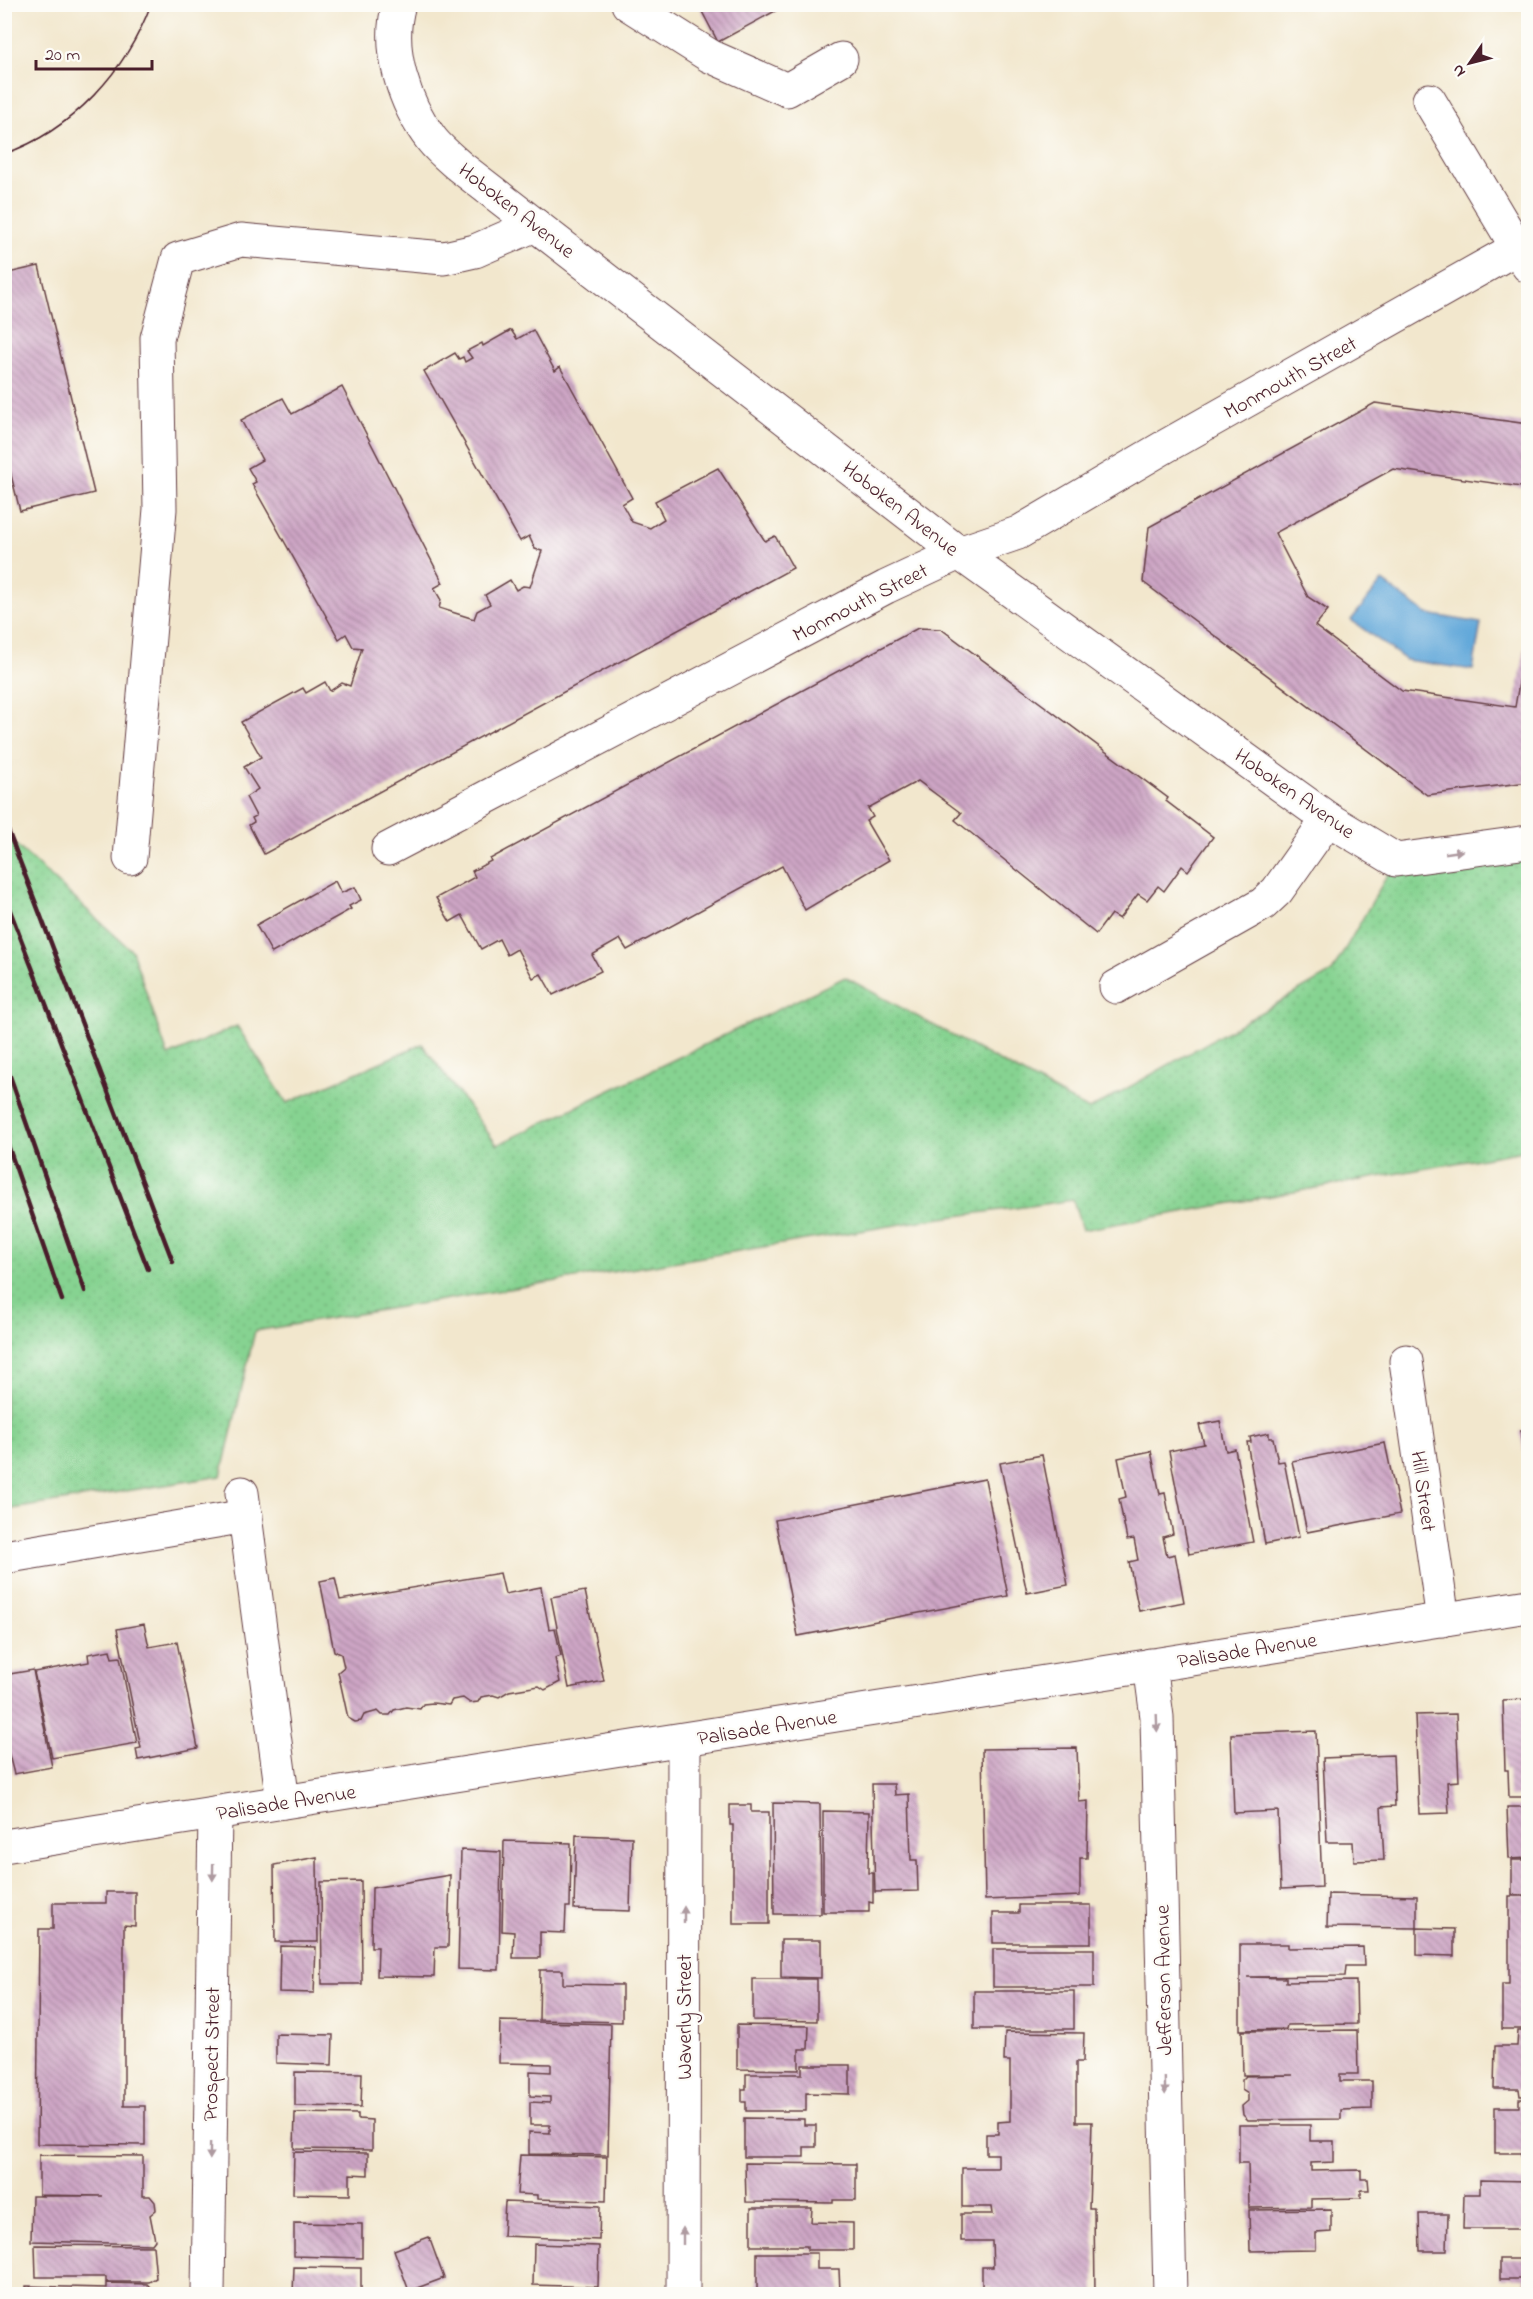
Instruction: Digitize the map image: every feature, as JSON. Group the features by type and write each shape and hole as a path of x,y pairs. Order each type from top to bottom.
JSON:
{"street":[{"name":"Hoboken Avenue","path":"399,4 394,22 397,64 411,104 433,141 459,166 959,553 1328,819 1396,860 1528,842"},
{"path":"628,4 710,57 787,90 841,59"},
{"path":"1429,100 1523,258"},
{"path":"130,858 160,509 157,338 178,259 241,240 444,258 475,252 535,225"},
{"name":"Monmouth Street","path":"388,849 886,587 959,553 1017,533 1166,446 1523,258"},
{"path":"1116,987 1263,904 1277,891 1328,819"},
{"name":"Hill Street","path":"1406,1361 1443,1620"},
{"path":"4,1557 244,1505 283,1802"},
{"name":"Palisade Avenue","path":"4,1846 1528,1606"},
{"name":"Jefferson Avenue","path":"1150,1665 1157,1717 1170,2295"},
{"name":"Waverly Street","path":"683,2295 684,1740"},
{"name":"Prospect Street","path":"208,2295 215,1814"}],"green space":[{"path":"5,835 132,951 168,1056 237,1026 287,1103 422,1044 497,1145 845,977 1089,1110 1332,972 1396,860 1528,844 1528,1150 1082,1230 1073,1200 920,1221 255,1331 221,1476 5,1510"}],"water":[{"path":"1382,581 1427,614 1481,623 1473,670 1406,660 1351,620"}],"building":[{"path":"698,4 788,4 718,42"},
{"path":"39,266 94,493 20,511 4,447 4,274"},
{"path":"511,330 517,339 533,330 555,371 560,367 632,498 622,504 632,522 650,528 664,519 655,501 718,468 765,541 775,536 793,568 264,854 249,825 254,822 252,818 256,816 246,797 258,789 244,767 261,757 241,722 303,688 306,693 325,682 330,691 342,683 350,686 362,648 353,647 346,634 339,639 252,484 256,482 248,468 262,460 241,420 283,398 292,414 342,387 443,583 434,588 441,600 439,608 474,619 477,611 490,604 485,595 510,580 516,590 523,586 530,587 542,551 535,549 529,536 520,541 424,371 455,353 459,359 463,357 465,362 472,358 467,351 482,343 483,346"},
{"path":"1375,403 1528,424 1528,488 1393,469 1275,533 1308,597 1328,610 1315,626 1402,691 1515,707 1528,629 1528,782 1427,795 1143,582 1149,527"},
{"path":"918,628 941,629 1168,798 1166,801 1213,837 1188,871 1182,866 1164,891 1158,886 1147,900 1138,894 1119,919 1111,914 1096,934 955,820 961,813 918,781 868,808 873,817 866,821 889,860 805,910 782,866 627,950 620,939 592,955 601,971 553,995 541,974 533,978 517,949 507,955 499,939 481,949 462,915 450,922 436,898 475,877 472,871 491,861 490,859"},
{"path":"335,881 341,893 355,887 361,900 349,906 351,909 272,953 256,925"},
{"path":"1220,1421 1226,1451 1235,1449 1253,1542 1189,1554 1169,1451 1204,1444 1199,1425"},
{"path":"1528,1430 1528,1471 1527,1471 1520,1431"},
{"path":"1269,1433 1269,1438 1273,1438 1278,1462 1284,1461 1299,1537 1265,1544 1247,1442 1251,1442 1250,1437"},
{"path":"1385,1443 1400,1514 1307,1532 1292,1461"},
{"path":"1151,1451 1160,1494 1165,1493 1173,1534 1163,1537 1167,1556 1175,1554 1184,1602 1139,1611 1129,1562 1138,1560 1134,1539 1127,1540 1119,1499 1126,1497 1118,1458"},
{"path":"1042,1455 1068,1585 1027,1593 1000,1463"},
{"path":"985,1479 1008,1596 798,1636 775,1520"},
{"path":"500,1573 505,1594 541,1587 549,1629 555,1628 561,1656 555,1658 560,1682 545,1690 539,1686 509,1691 499,1697 493,1695 481,1697 478,1702 470,1703 463,1698 452,1700 449,1705 433,1703 423,1704 420,1709 406,1707 394,1710 390,1715 382,1715 378,1711 364,1715 361,1721 355,1722 348,1718 338,1672 344,1667 341,1654 334,1651 320,1581 335,1578 340,1600"},
{"path":"585,1591 604,1681 569,1688 551,1597"},
{"path":"144,1624 149,1647 177,1642 198,1748 138,1760 136,1749 141,1748 117,1629"},
{"path":"110,1650 112,1658 120,1657 137,1743 52,1758 34,1672 89,1662 88,1654"},
{"path":"33,1670 52,1767 14,1774 4,1736 4,1675"},
{"path":"1528,1699 1528,1797 1509,1797 1508,1770 1505,1770 1503,1700"},
{"path":"1456,1714 1459,1781 1447,1782 1449,1813 1419,1814 1415,1715"},
{"path":"1316,1731 1322,1887 1281,1889 1278,1811 1234,1813 1231,1734"},
{"path":"1077,1748 1079,1802 1088,1801 1087,1858 1080,1858 1080,1896 985,1900 982,1749"},
{"path":"1393,1755 1395,1806 1381,1807 1384,1860 1354,1861 1353,1842 1327,1842 1323,1758"},
{"path":"872,1784 894,1784 895,1795 909,1794 911,1860 917,1860 918,1891 875,1892"},
{"path":"773,1803 820,1804 821,1914 774,1914"},
{"path":"730,1805 751,1805 751,1812 769,1812 769,1924 733,1924 733,1825 730,1825"},
{"path":"1507,1807 1528,1807 1528,1858 1509,1859"},
{"path":"823,1811 869,1812 868,1873 873,1873 873,1903 869,1902 869,1912 823,1912"},
{"path":"576,1835 632,1837 630,1911 574,1909"},
{"path":"504,1841 571,1843 570,1907 566,1907 565,1933 540,1932 540,1958 513,1958 514,1932 502,1931"},
{"path":"461,1850 501,1852 499,1970 458,1969"},
{"path":"317,1857 318,1942 275,1942 274,1865"},
{"path":"1512,1860 1528,1860 1528,1895 1512,1895"},
{"path":"450,1875 448,1947 435,1947 434,1977 377,1976 378,1947 371,1947 372,1888"},
{"path":"361,1881 362,1984 322,1984 321,1882"},
{"path":"106,1892 135,1892 135,1926 124,1925 124,2106 145,2106 145,2145 37,2144 39,1929 53,1929 53,1903 106,1903"},
{"path":"1328,1894 1417,1896 1417,1928 1327,1927"},
{"path":"1509,1896 1528,1896 1528,2029 1502,2029 1502,1984 1509,1984"},
{"path":"1019,1905 1091,1905 1091,1943 993,1943 993,1913 1019,1913"},
{"path":"1417,1928 1454,1929 1454,1956 1417,1955"},
{"path":"781,1940 821,1940 821,1978 781,1977"},
{"path":"1240,1944 1288,1944 1288,1948 1363,1947 1364,1966 1346,1966 1345,1976 1247,1977 1286,1978 1286,1982 1356,1981 1357,2024 1287,2025 1286,2029 1240,2030"},
{"path":"280,1946 316,1947 314,1993 279,1992"},
{"path":"993,1949 1094,1949 1094,1987 993,1987"},
{"path":"540,1970 563,1970 563,1984 622,1985 622,2022 539,2020"},
{"path":"753,1979 817,1979 817,2021 753,2020"},
{"path":"974,1991 1074,1991 1074,2029 974,2029"},
{"path":"500,2021 611,2024 608,2155 529,2154 529,2132 550,2133 550,2125 530,2125 530,2102 550,2103 550,2097 530,2096 530,2071 551,2072 551,2064 499,2063"},
{"path":"737,2025 809,2026 808,2049 799,2049 799,2070 737,2069"},
{"path":"1357,2030 1358,2074 1340,2074 1340,2081 1372,2081 1372,2109 1341,2110 1341,2119 1248,2120 1243,2115 1242,2106 1248,2101 1248,2094 1242,2090 1242,2080 1246,2076 1293,2075 1243,2075 1242,2031"},
{"path":"1518,2031 1528,2031 1528,2096 1520,2096 1519,2089 1494,2089 1495,2046 1517,2046"},
{"path":"1005,2032 1084,2033 1083,2062 1076,2062 1076,2122 1092,2122 1089,2208 1094,2208 1095,2294 992,2294 992,2287 982,2287 982,2267 993,2267 992,2241 961,2241 961,2214 993,2214 992,2207 962,2207 962,2168 998,2168 998,2154 986,2154 986,2134 998,2134 998,2122 1010,2121 1010,2061 1004,2061"},
{"path":"276,2034 333,2035 332,2065 276,2063"},
{"path":"802,2065 850,2065 850,2094 806,2093 806,2111 746,2111 746,2102 742,2102 742,2089 746,2089 746,2074 802,2074"},
{"path":"295,2072 362,2073 361,2107 295,2106"},
{"path":"1519,2099 1528,2099 1528,2161 1522,2161 1521,2153 1495,2153 1495,2107 1519,2107"},
{"path":"295,2113 358,2114 358,2119 372,2120 372,2150 294,2149"},
{"path":"744,2118 804,2119 804,2125 816,2125 816,2147 804,2147 804,2157 744,2157"},
{"path":"1239,2125 1310,2125 1310,2141 1334,2141 1334,2162 1311,2163 1311,2171 1361,2170 1361,2179 1368,2179 1369,2190 1361,2190 1361,2198 1311,2199 1311,2207 1249,2208 1248,2163 1239,2163"},
{"path":"294,2152 368,2153 368,2175 350,2174 350,2195 293,2194"},
{"path":"39,2155 143,2156 143,2196 150,2196 155,2202 156,2210 150,2215 155,2240 152,2244 31,2241 32,2196 103,2196 39,2195"},
{"path":"520,2155 607,2157 606,2201 537,2199 537,2195 517,2194"},
{"path":"745,2163 856,2164 856,2200 833,2200 833,2203 746,2202"},
{"path":"1480,2180 1528,2181 1528,2229 1463,2229 1464,2194 1480,2194"},
{"path":"505,2202 600,2206 599,2240 503,2236"},
{"path":"751,2208 812,2208 811,2222 853,2223 853,2250 807,2250 807,2246 751,2246"},
{"path":"1331,2209 1331,2232 1316,2233 1316,2250 1250,2251 1249,2210"},
{"path":"1419,2214 1448,2214 1447,2251 1420,2251"},
{"path":"294,2223 362,2224 362,2258 294,2256"},
{"path":"429,2237 444,2278 409,2291 394,2250"},
{"path":"534,2244 599,2246 598,2287 533,2285"},
{"path":"35,2245 153,2246 156,2278 149,2282 106,2282 106,2277 36,2277"},
{"path":"1524,2247 1528,2248 1528,2294 1501,2294 1501,2290 1524,2290 1524,2279 1500,2279 1500,2259 1524,2259"},
{"path":"757,2253 817,2253 817,2269 839,2269 840,2292 757,2292"},
{"path":"294,2267 361,2268 361,2294 293,2294"},
{"path":"106,2283 147,2284 154,2294 26,2294 26,2286 106,2288"}],"tram line":[{"path":"4,154 29,144 52,130 94,95 127,52 151,4"}],"railway":[{"path":"4,820 173,1262"},
{"path":"4,895 148,1269"},
{"path":"4,1059 85,1291"},
{"path":"4,1134 62,1300"}]}
